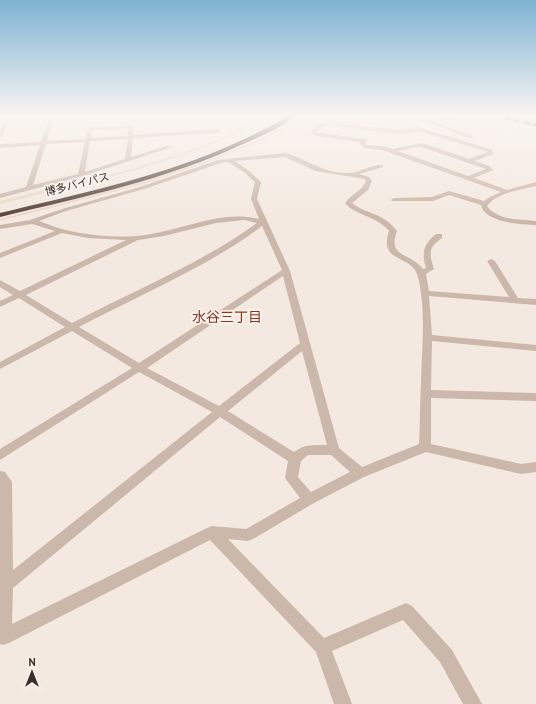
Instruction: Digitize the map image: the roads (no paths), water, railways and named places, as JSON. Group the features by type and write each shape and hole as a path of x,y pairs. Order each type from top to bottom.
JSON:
{"highway":[{"name":"博多バイパス","path":"0,208 128,175 207,150"},
{"name":"博多バイパス","path":"0,215 137,180 200,160 225,150"}],"street":[{"path":"29,189 41,150"},
{"path":"81,175 87,150"},
{"path":"128,160 129,150"},
{"path":"0,196 81,175 160,150"},
{"path":"389,150 507,192"},
{"path":"392,151 397,150"},
{"path":"436,150 487,167 490,170 468,178"},
{"path":"468,161 491,153 486,150"},
{"path":"0,227 31,222 64,210 142,188 220,161 286,155 318,170 332,173 352,174 367,178 369,181 368,186 361,194 350,198 348,203 351,207 367,213 388,224 393,231 389,240 390,247 422,273 428,338 425,447"},
{"path":"228,160 246,171 258,182 254,198 286,271 334,450 360,473"},
{"path":"352,174 380,166"},
{"path":"485,204 490,199 507,192 536,184"},
{"path":"394,200 433,199 449,193 485,204"},
{"path":"485,204 486,210 499,218 536,223"},
{"path":"31,222 48,225 62,231 83,235 136,238 161,235 215,221 243,218 264,222"},
{"path":"525,221 536,218"},
{"path":"0,366 71,327 174,275 251,232 264,222"},
{"path":"0,256 62,231"},
{"path":"422,273 430,269 426,258 426,249 431,242 439,236"},
{"path":"0,304 136,238"},
{"path":"491,261 515,300"},
{"path":"0,455 139,368 286,271"},
{"path":"0,283 139,368 220,411 295,458"},
{"path":"425,293 536,302"},
{"path":"428,338 536,348"},
{"path":"5,585 305,344"},
{"path":"426,394 536,397"},
{"path":"0,476 6,482 3,637 212,532 248,535 309,499 360,473 425,447 521,469 536,467"},
{"path":"309,499 291,478 295,458 305,450 334,450"},
{"path":"212,532 322,647 343,704"},
{"path":"322,647 406,611 446,656 473,704"}],"district":[{"name":"水谷三丁目","path":"227,317"}]}
